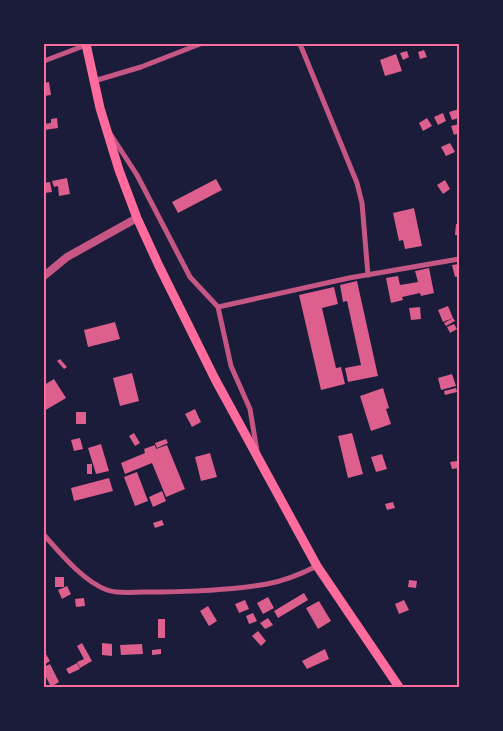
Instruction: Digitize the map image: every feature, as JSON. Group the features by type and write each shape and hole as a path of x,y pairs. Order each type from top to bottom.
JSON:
{"main road":[{"path":"86,44 106,128 137,218 215,379 317,566 399,687"}],"street":[{"path":"44,61 86,44"},
{"path":"94,81 141,67 200,44"},
{"path":"300,44 357,183 362,203 368,275"},
{"path":"106,128 137,175 190,277 218,307 231,366 250,409 258,458"},
{"path":"44,276 67,257 137,218"},
{"path":"218,307 368,275 459,259"},
{"path":"44,535 72,565 98,586 120,592 174,592 227,589 268,584 294,577 317,566"}],"building":[{"path":"424,50 427,57 420,59 418,52"},
{"path":"407,51 409,57 403,60 400,53"},
{"path":"396,54 402,71 385,76 380,60"},
{"path":"49,82 51,95 44,96 44,83"},
{"path":"459,109 459,118 452,120 449,112"},
{"path":"443,113 446,121 438,125 434,117"},
{"path":"57,118 58,128 44,130 44,124 51,123 51,119"},
{"path":"427,118 432,126 423,131 419,123"},
{"path":"459,124 459,133 454,135 451,126"},
{"path":"450,143 455,152 446,156 441,147"},
{"path":"67,178 70,194 59,196 58,186 54,187 52,181"},
{"path":"216,179 222,190 178,213 172,202"},
{"path":"445,180 450,189 443,194 437,185"},
{"path":"50,182 52,192 44,193 44,183"},
{"path":"414,208 422,246 405,249 403,240 399,241 393,213"},
{"path":"456,224 459,224 459,235 455,235"},
{"path":"459,264 459,276 455,277 452,265"},
{"path":"429,268 434,293 421,296 420,293 402,297 403,300 391,303 386,278 398,276 400,285 418,282 415,271"},
{"path":"357,281 378,376 348,382 345,368 361,365 347,301 343,302 340,285"},
{"path":"334,287 338,304 322,308 336,368 341,367 345,384 321,390 299,295"},
{"path":"448,306 453,318 443,322 438,310"},
{"path":"420,307 421,319 411,320 409,308"},
{"path":"453,318 455,321 446,326 444,323"},
{"path":"115,322 120,339 88,347 84,330"},
{"path":"454,324 457,329 450,333 447,327"},
{"path":"60,359 67,367 64,369 57,361"},
{"path":"132,373 139,401 120,406 113,378"},
{"path":"452,374 456,386 441,390 438,378"},
{"path":"54,379 66,398 44,411 44,385"},
{"path":"383,388 389,408 386,409 391,424 371,431 360,396"},
{"path":"456,388 457,392 445,395 444,391"},
{"path":"195,409 201,422 192,427 185,414"},
{"path":"76,412 86,412 86,424 76,424"},
{"path":"134,433 140,443 135,446 129,436"},
{"path":"352,433 363,474 348,478 338,436"},
{"path":"80,438 83,449 74,451 71,440"},
{"path":"166,439 168,443 157,448 155,443"},
{"path":"101,444 109,471 96,474 88,448"},
{"path":"155,445 156,449 167,445 185,489 166,497 152,463 125,474 121,463 145,453 144,449"},
{"path":"210,453 217,477 201,481 195,457"},
{"path":"382,454 387,469 376,472 371,457"},
{"path":"457,461 459,468 452,469 450,462"},
{"path":"87,464 92,464 92,474 87,474"},
{"path":"137,472 148,501 135,506 124,477"},
{"path":"109,478 113,491 74,501 71,488"},
{"path":"162,491 166,501 153,507 149,497"},
{"path":"393,502 395,508 387,510 385,504"},
{"path":"162,520 164,525 155,528 153,523"},
{"path":"55,577 64,577 64,587 55,587"},
{"path":"409,580 417,581 416,588 408,587"},
{"path":"67,586 71,594 62,599 58,590"},
{"path":"304,593 308,600 278,618 274,611"},
{"path":"268,597 274,608 263,614 257,603"},
{"path":"84,598 85,606 76,607 75,599"},
{"path":"245,600 249,609 239,613 235,604"},
{"path":"404,600 409,610 399,614 395,604"},
{"path":"319,601 331,621 318,629 306,608"},
{"path":"208,606 217,621 209,626 200,611"},
{"path":"253,613 257,621 249,624 246,616"},
{"path":"268,618 273,625 265,629 260,623"},
{"path":"158,619 165,619 165,638 158,638"},
{"path":"258,631 266,641 261,646 252,636"},
{"path":"82,643 92,661 80,668 77,662 84,659 77,646"},
{"path":"102,643 112,644 112,656 102,655"},
{"path":"142,644 143,654 121,655 120,645"},
{"path":"161,649 161,654 152,655 152,650"},
{"path":"325,649 329,659 307,669 302,661"},
{"path":"44,651 50,661 44,665"},
{"path":"77,663 80,669 69,674 66,669"},
{"path":"50,664 59,682 51,687 44,673 44,667"}]}
